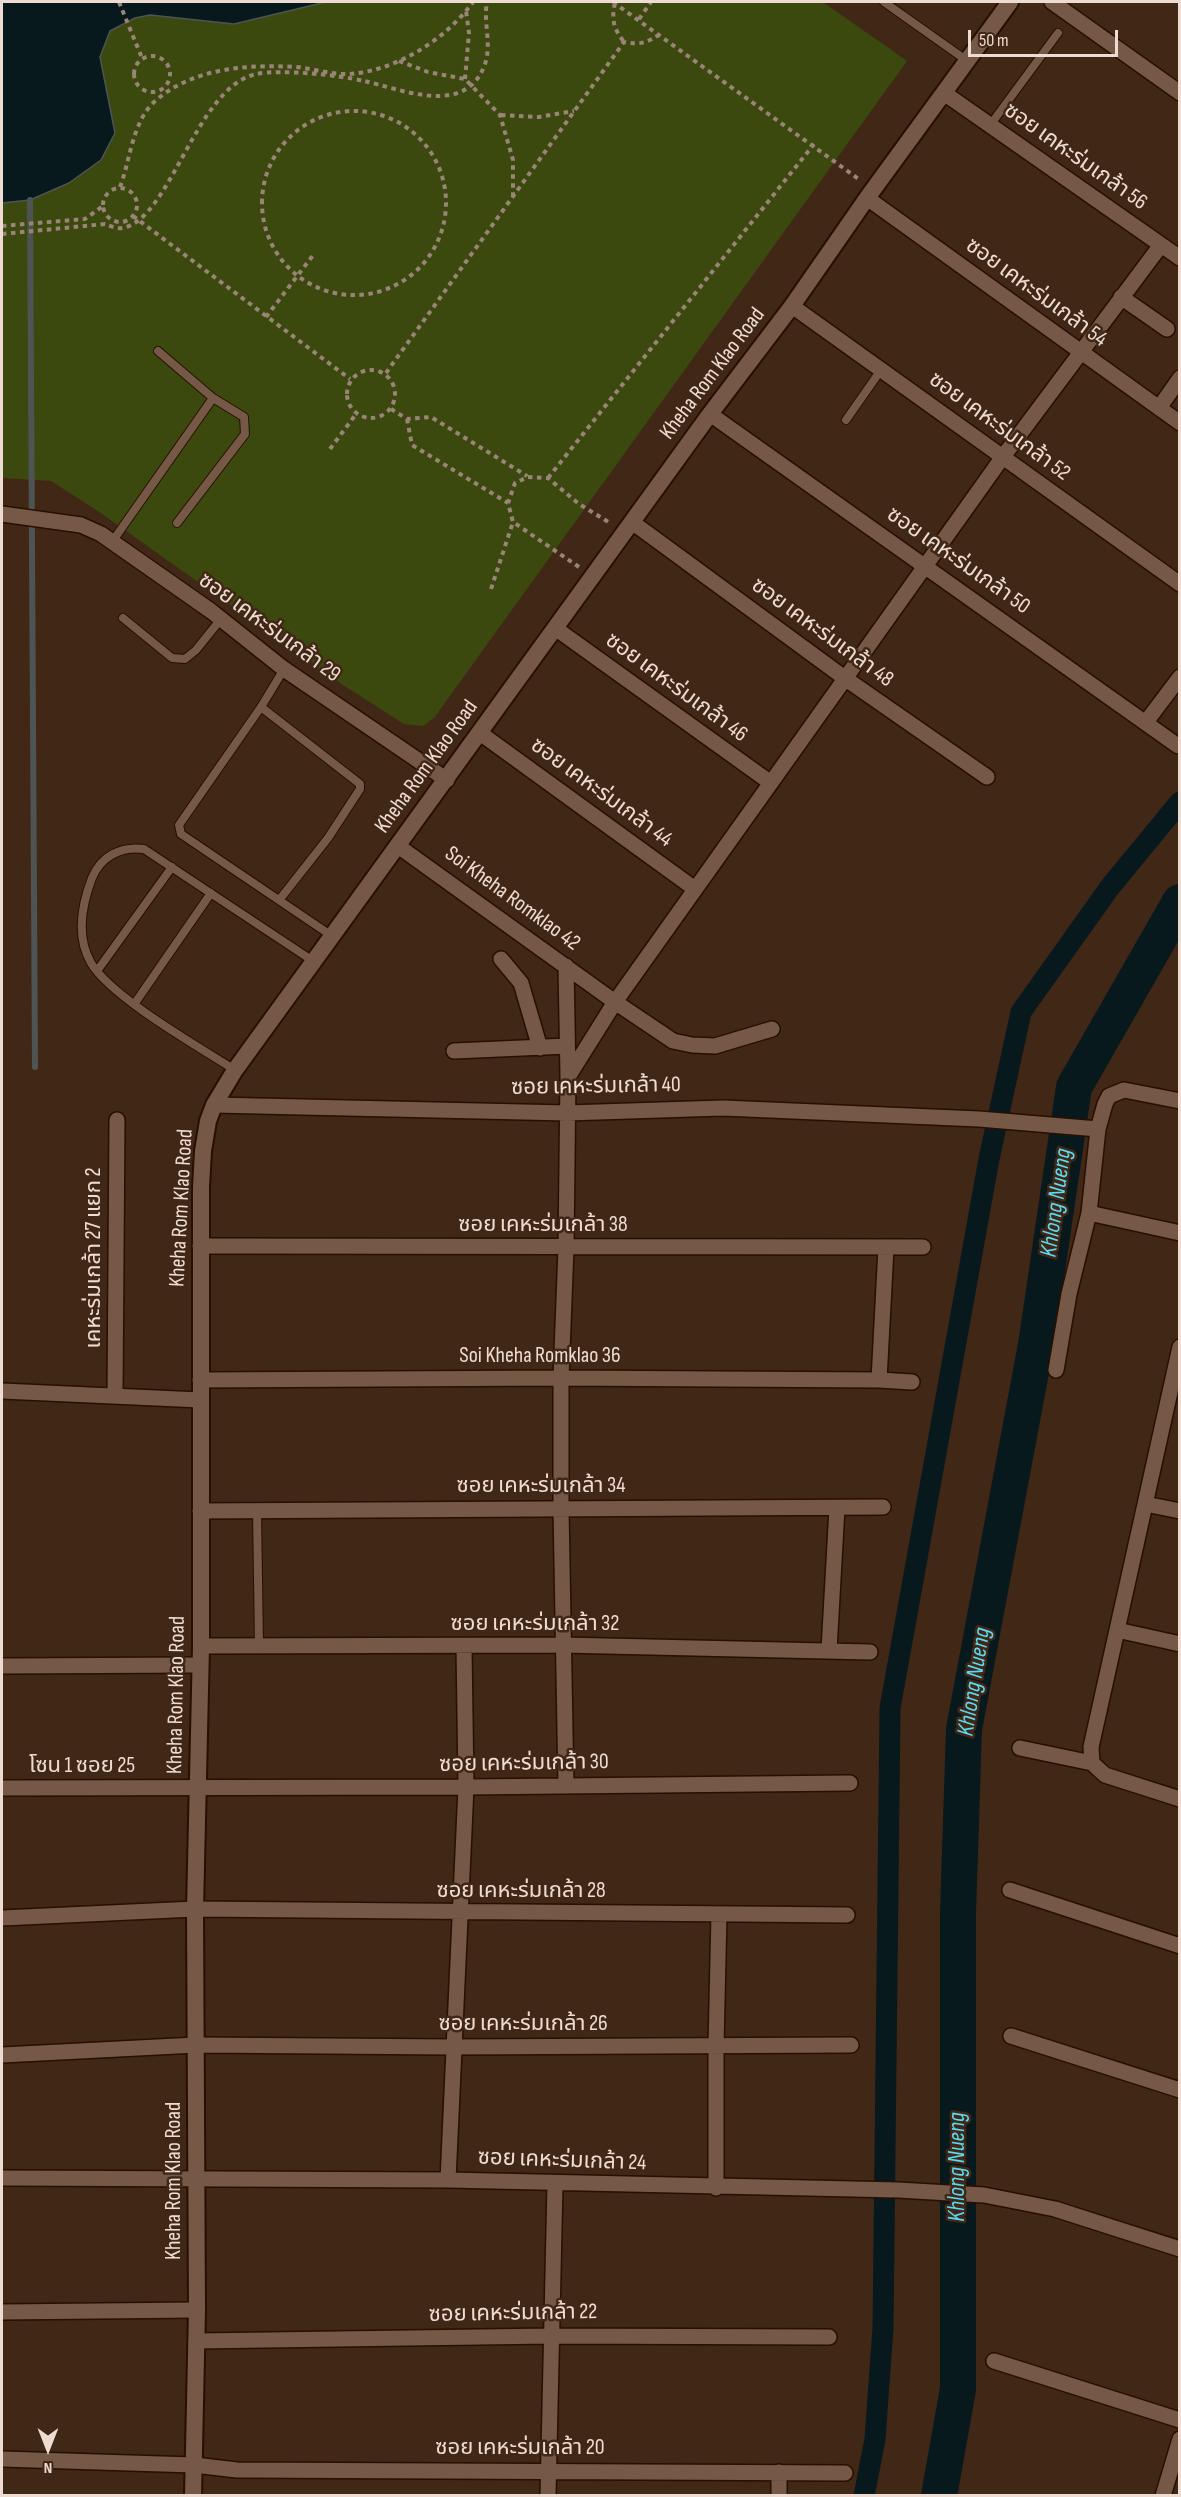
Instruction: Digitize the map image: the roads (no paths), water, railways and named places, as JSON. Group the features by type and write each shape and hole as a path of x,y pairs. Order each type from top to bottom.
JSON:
{"street":[{"name":"Kheha Rom Klao Road","path":"193,2496 197,2310 195,1909 201,1646 200,1246 202,1151 208,1121 214,1105 235,1070 313,961 447,780 710,414 792,306 966,60 1010,2"},
{"path":"1052,2 1179,93"},
{"name":"ซอย เคหะร่มเกล้า 56","path":"944,93 1179,258"},
{"name":"ซอย เคหะร่มเกล้า 54","path":"870,194 1080,353 1179,423"},
{"path":"568,1077 615,1002 1002,458 1161,245"},
{"path":"1121,297 1167,329"},
{"name":"ซอย เคหะร่มเกล้า 52","path":"792,306 1179,584"},
{"path":"1159,408 1179,378"},
{"name":"ซอย เคหะร่มเกล้า 50","path":"710,414 926,565 1178,746"},
{"name":"ซอย เคหะร่มเกล้า 29","path":"2,514 81,525 101,534 221,619 284,669 447,780"},
{"name":"ซอย เคหะร่มเกล้า 48","path":"628,528 987,777"},
{"name":"ซอย เคหะร่มเกล้า 46","path":"555,628 771,783"},
{"path":"1146,722 1179,677"},
{"name":"ซอย เคหะร่มเกล้า 44","path":"480,733 695,889"},
{"name":"Soi Kheha Romklao 42","path":"398,846 673,1041 715,1046 772,1029"},
{"path":"501,959 521,983 540,1047"},
{"path":"566,966 568,1077 566,1248 561,1378 562,1645 566,1786"},
{"path":"454,1052 567,1046"},
{"path":"1056,1370 1070,1294 1089,1213 1097,1130 1105,1104 1109,1096 1124,1090 1179,1101"},
{"name":"ซอย เคหะร่มเกล้า 40","path":"214,1105 567,1113 723,1108 1023,1121 1097,1130"},
{"name":"เคหะร่มเกล้า 27 แยก 2","path":"115,1396 117,1120"},
{"path":"1089,1213 1179,1233"},
{"name":"ซอย เคหะร่มเกล้า 38","path":"200,1246 923,1247"},
{"path":"879,1380 886,1248"},
{"path":"1092,1763 1091,1747 1177,1368 1179,1347"},
{"name":"Soi Kheha Romklao 36","path":"200,1380 561,1378 912,1382"},
{"path":"2,1391 200,1400"},
{"path":"1145,1504 1179,1511"},
{"name":"ซอย เคหะร่มเกล้า 34","path":"200,1511 883,1507"},
{"path":"828,1650 837,1508"},
{"path":"1117,1630 1179,1644"},
{"name":"ซอย เคหะร่มเกล้า 32","path":"201,1646 562,1645 870,1652"},
{"path":"448,2180 466,1787 465,1646"},
{"path":"2,1666 200,1665"},
{"path":"1020,1748 1092,1763 1105,1775 1179,1798"},
{"name":"ซอย เคหะร่มเกล้า 30","path":"198,1788 849,1783"},
{"name":"โซน 1 ซอย 25","path":"2,1788 198,1788"},
{"path":"1010,1890 1179,1946"},
{"name":"ซอย เคหะร่มเกล้า 28","path":"2,1918 195,1909 847,1915"},
{"path":"716,2188 719,1914"},
{"path":"1011,2036 1179,2090"},
{"name":"ซอย เคหะร่มเกล้า 26","path":"2,2055 196,2045 453,2048 851,2045"},
{"name":"ซอย เคหะร่มเกล้า 24","path":"2,2178 448,2180 716,2188 868,2189 984,2194 1055,2209 1179,2248"},
{"path":"548,2496 555,2184"},
{"path":"2,2312 197,2310"},
{"name":"ซอย เคหะร่มเกล้า 22","path":"196,2341 550,2336 829,2337"},
{"path":"994,2361 1179,2420"},
{"path":"1163,2496 1179,2439"},
{"name":"ซอย เคหะร่มเกล้า 20","path":"2,2459 194,2465 237,2470 845,2473"},
{"path":"779,2472 779,2496"}],"lane":[{"path":"884,2 966,60"},
{"path":"991,124 1059,33"},
{"path":"158,351 213,398 244,417 246,434 177,523"},
{"path":"846,420 880,370"},
{"path":"112,542 213,398"},
{"path":"123,618 172,658 185,658 196,650 221,619"},
{"path":"284,669 261,707 179,825 181,834 332,936"},
{"path":"261,707 360,784 360,789 328,838 280,899"},
{"path":"235,1070 110,985 91,964 84,945 82,927 86,897 99,866 115,853 133,847 144,849 313,961"},
{"path":"97,970 172,867"},
{"path":"135,1003 211,893"},
{"path":"257,1510 259,1646"}],"waterway":[{"path":"30,200 35,1067"},
{"path":"864,2496 875,2439 883,2328 890,1708 989,1159 1021,1012 1110,887 1180,802"},
{"name":"Khlong Nueng","path":"939,2496 958,2389 958,1913 964,1729 1036,1345 1074,1087 1180,902"}]}
